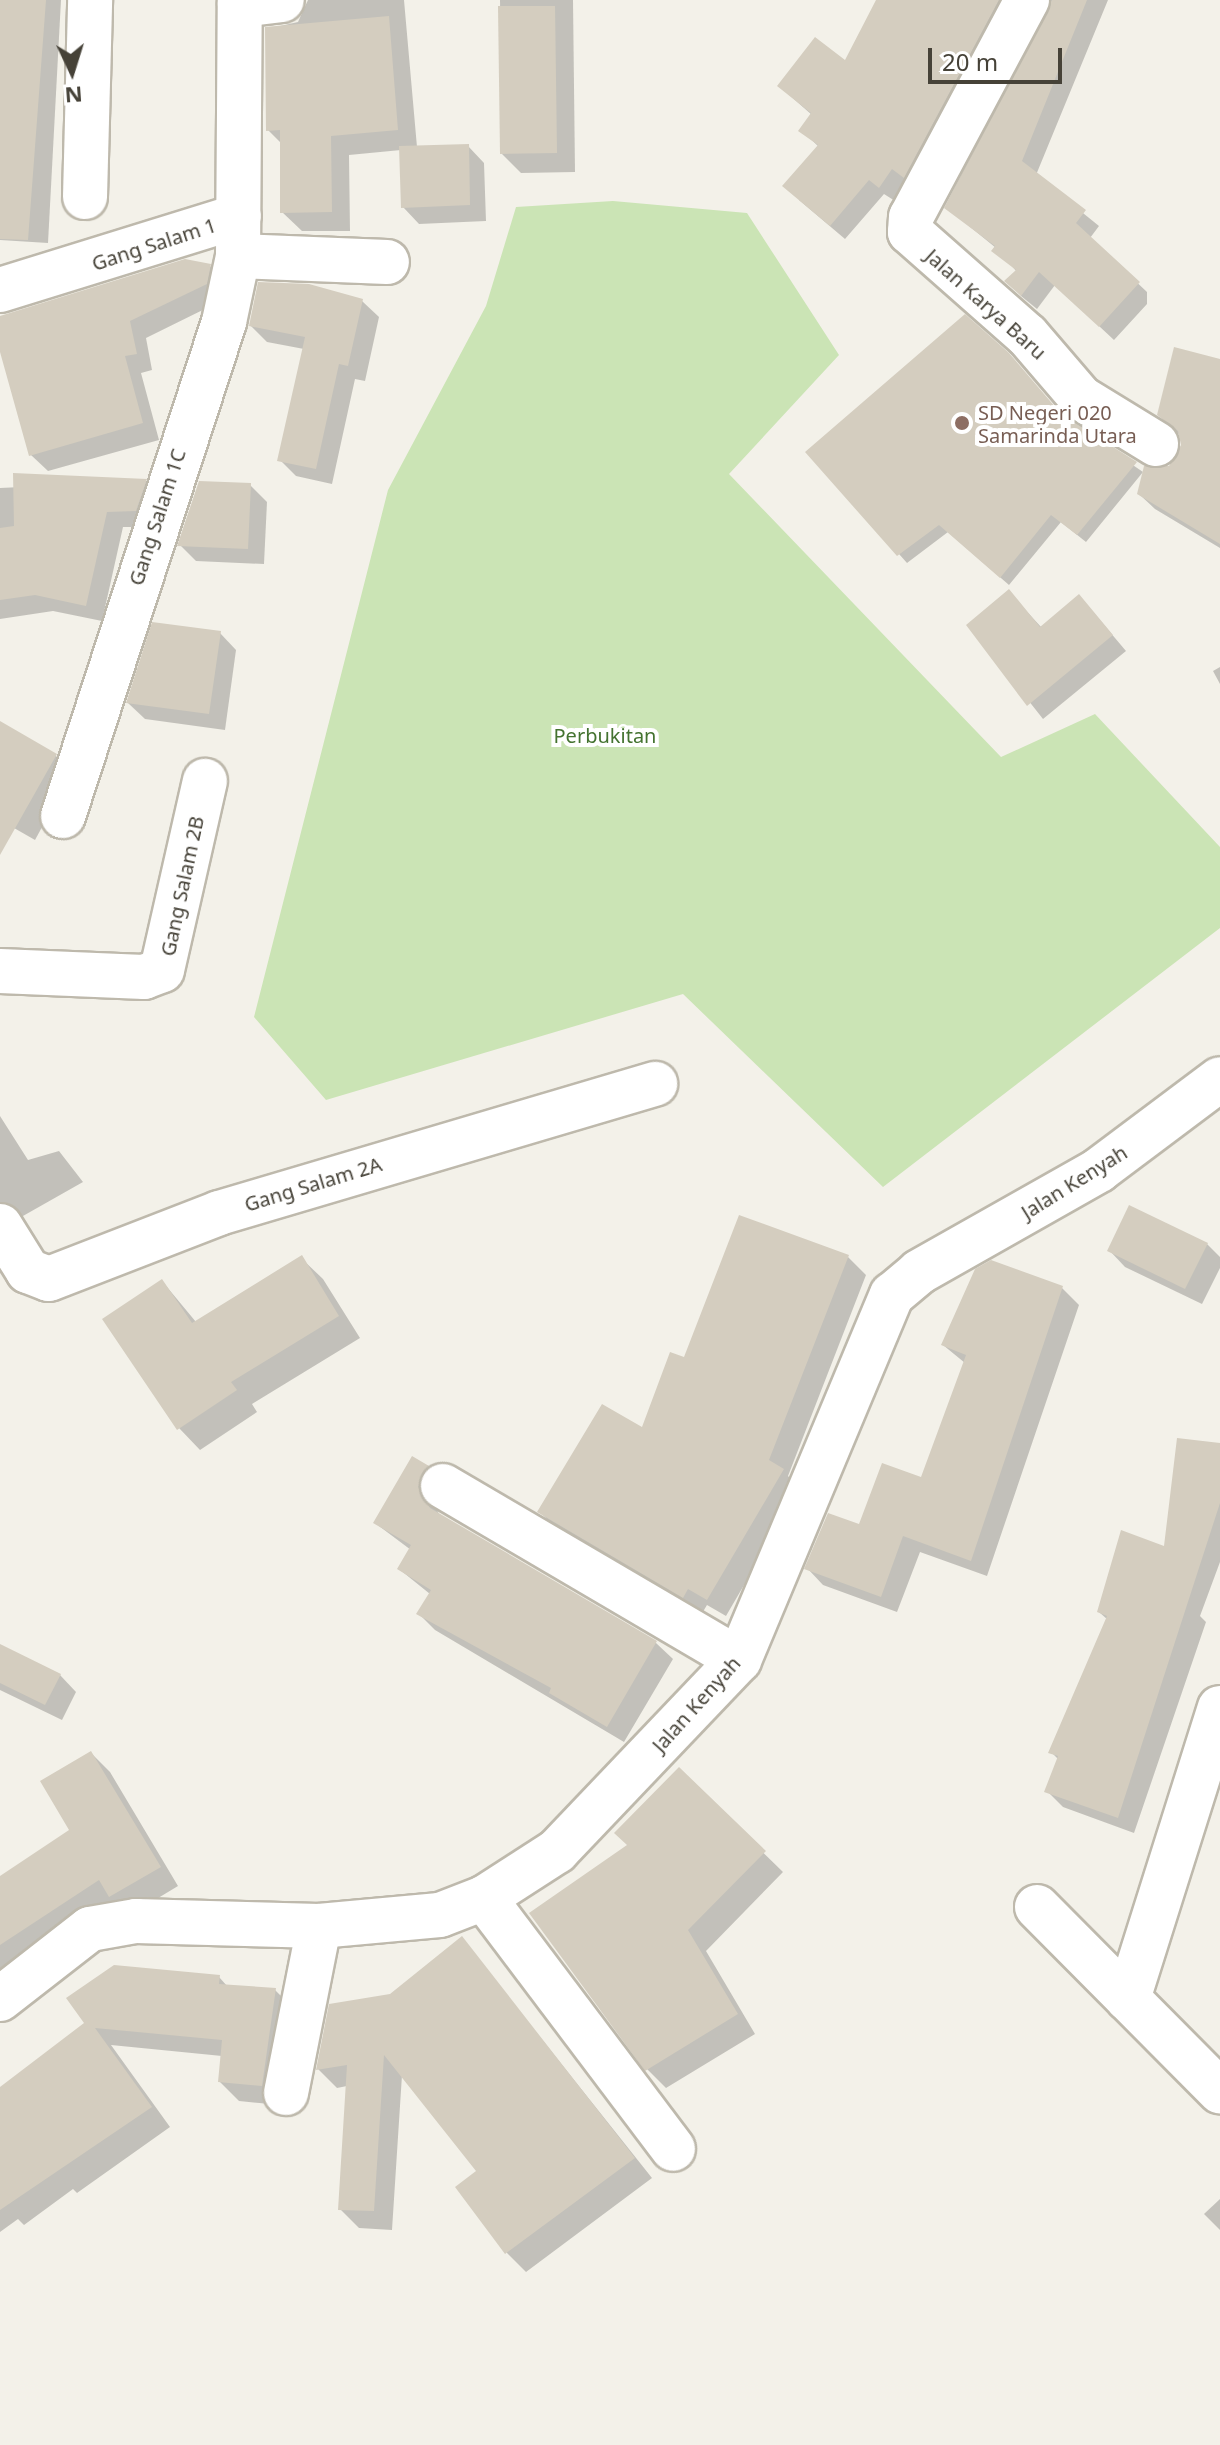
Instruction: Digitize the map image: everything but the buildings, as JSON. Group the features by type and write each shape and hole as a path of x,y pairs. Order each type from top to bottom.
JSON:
{"street":[{"path":"85,197 90,0"},
{"name":"Jalan Karya Baru","path":"1027,0 911,217 910,232 1027,335 1081,398 1156,444"},
{"name":"Gang Salam 1","path":"0,290 238,236 254,2"},
{"path":"238,236 387,262"},
{"name":"Gang Salam 1C","path":"63,816 224,322 238,236"},
{"name":"Gang Salam 2B","path":"0,971 144,977 162,970 205,781"},
{"name":"Jalan Kenyah","path":"0,1999 90,1929 110,1924 319,1926 440,1915 484,1898 557,1851 739,1660 892,1295 919,1272 1099,1170 1220,1079"},
{"name":"Gang Salam 2A","path":"0,1226 28,1271 49,1279 219,1213 655,1084"},
{"path":"443,1486 739,1660"},
{"path":"1128,1999 1220,1708"},
{"path":"484,1898 673,2149"},
{"path":"1037,1907 1220,2091"},
{"path":"286,2093 319,1926"}],"green space":[{"name":"Perbukitan","path":"613,201 747,213 839,355 729,474 1001,757 1095,714 1220,847 1220,928 883,1187 683,994 326,1100 254,1017 388,490 486,306 516,207"}],"place":[{"name":"SD Negeri 020 Samarinda Utara","path":"962,423"}]}
